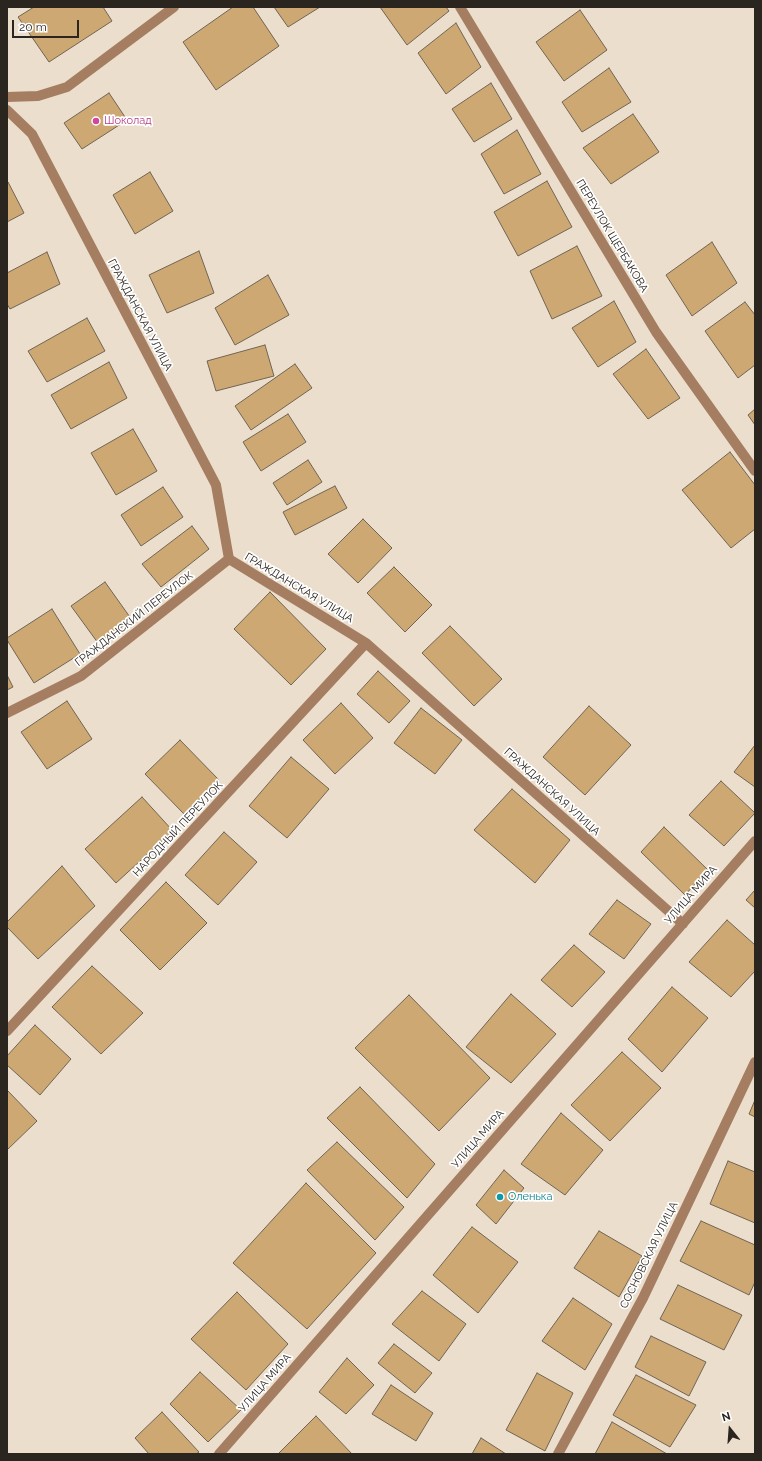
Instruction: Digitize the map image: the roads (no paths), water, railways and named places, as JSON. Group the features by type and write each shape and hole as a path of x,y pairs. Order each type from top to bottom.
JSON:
{"street":[{"path":"7,97 38,96 67,88 174,7"},
{"name":"ПЕРЕУЛОК ЩЕРБАКОВА","path":"460,7 656,332 755,471"},
{"name":"ГРАЖДАНСКАЯ УЛИЦА","path":"7,110 32,134 216,485 229,560 366,643 683,924"},
{"name":"ГРАЖДАНСКИЙ ПЕРЕУЛОК","path":"7,713 81,676 229,560"},
{"name":"НАРОДНЫЙ ПЕРЕУЛОК","path":"7,1031 366,643"},
{"name":"УЛИЦА МИРА","path":"219,1454 755,841"},
{"name":"СОСНОВСКАЯ УЛИЦА","path":"558,1454 643,1298 755,1062"}],"place":[{"name":"Шоколад","path":"96,121"},
{"name":"Оленька","path":"500,1197"}]}
